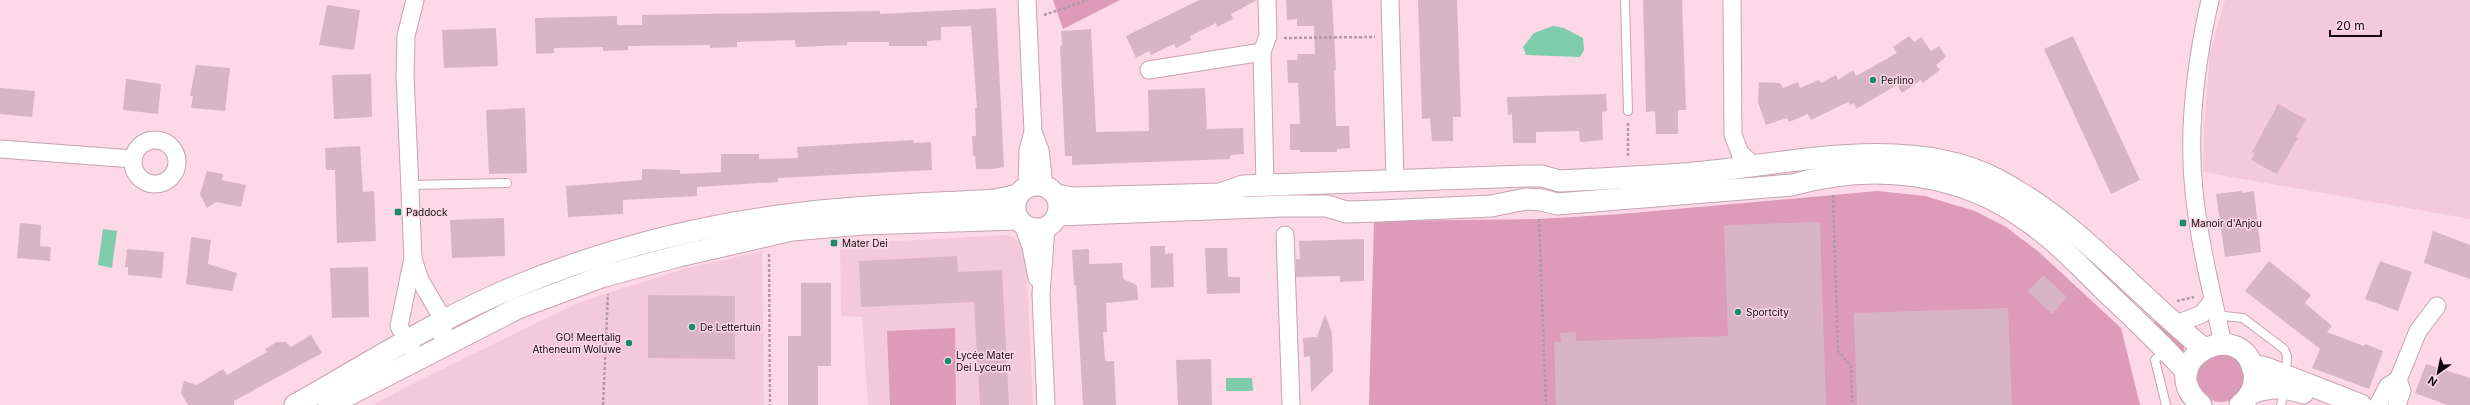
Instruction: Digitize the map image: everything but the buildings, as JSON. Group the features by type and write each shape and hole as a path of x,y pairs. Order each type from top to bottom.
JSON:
{"street":[{"path":"412,350 399,326 413,258 405,75 406,36 415,0"},
{"path":"1026,0 1032,132 1040,150 1042,201 1041,294 1046,405"},
{"path":"1264,185 1262,52 1268,36 1267,0"},
{"path":"1390,0 1395,180"},
{"path":"1732,0 1733,135 1740,153 1754,166"},
{"path":"2210,0 2198,51 2192,151 2194,191 2208,306 2223,344"},
{"path":"1149,70 1262,52"},
{"path":"0,149 133,159"},
{"path":"1041,294 1031,247 1015,211 1042,201 1075,198 1220,194 1243,186 1264,185 1542,176 1559,181 1628,177 1754,166 1852,154 1882,154 1915,157 1973,170 1996,179 2060,220 2174,325 2202,348"},
{"path":"329,405 412,350 444,321 512,288 617,251 703,229 802,213 996,200 1327,206 1346,212 1380,211 1491,206 1526,200 1542,200 1557,204 1785,186 1833,176 1887,172 1925,177 1966,188 1998,202 2029,221 2062,248 2187,372"},
{"path":"295,405 412,350 442,346 518,308 604,276 768,234 863,224 1021,222 1034,229 1042,201"},
{"path":"1285,235 1291,405"},
{"path":"413,258 420,280 444,321 442,346"},
{"path":"2174,325 2208,306"},
{"path":"2378,405 2388,386 2398,380 2418,331 2437,306"},
{"path":"2201,405 2189,391 2187,372 2195,355 2202,348 2223,344 2240,350 2252,365 2284,390 2335,405"},
{"path":"2245,399 2254,384 2252,365"},
{"path":"2397,405 2402,391 2398,380"},
{"path":"2245,399 2266,388 2284,390 2361,405"}],"lane":[{"path":"1625,0 1628,111"},
{"path":"410,185 506,183"},
{"path":"2208,306 2243,318 2284,350 2287,356 2284,390"},
{"path":"2165,349 2155,360 2166,405"}],"path":[{"path":"1028,20 1088,0"},
{"path":"1287,38 1391,37"},
{"path":"1628,111 1628,177"},
{"path":"1833,176 1838,351 1851,366 1852,405"},
{"path":"1539,218 1546,405"},
{"path":"768,234 770,405"},
{"path":"603,405 608,293 604,276"},
{"path":"2172,302 2208,306"}],"shaded area":[{"path":"1053,0 1120,0 1063,29"},
{"path":"2225,0 2470,0 2470,219 2203,172 2204,126 2210,53"},
{"path":"1553,26 1564,28 1583,38 1584,50 1580,57 1526,55 1523,47 1534,33"},
{"name":"Sportcity","path":"1877,191 1925,196 1975,211 2006,227 2039,252 2121,328 2140,405 1369,405 1374,221 1539,219 1621,214"},
{"path":"103,229 117,231 112,268 98,265"},
{"name":"Lycée Mater Dei Lyceum","path":"1008,235 1020,242 1026,257 1033,405 868,405 862,317 841,316 840,244"},
{"name":"GO! Meertalig Atheneum Woluwe","path":"762,251 764,405 373,405 409,385 580,302 684,269"},
{"path":"2156,321 2184,346 2183,352 2152,325"},
{"path":"955,328 956,405 890,405 887,331"},
{"path":"2221,354 2230,356 2238,361 2243,369 2245,378 2243,387 2238,395 2230,400 2221,402 2212,400 2204,395 2199,387 2197,378 2199,369 2204,361 2212,356"},
{"path":"1226,378 1252,378 1253,391 1226,391"}],"place":[{"name":"Perlino","path":"1873,80"},
{"name":"Paddock","path":"398,212"},
{"name":"Manoir d'Anjou","path":"2183,223"},
{"name":"Mater Dei","path":"834,243"},
{"name":"Sportcity","path":"1738,312"},
{"name":"De Lettertuin","path":"692,327"},
{"name":"GO! Meertalig Atheneum Woluwe","path":"629,343"},
{"name":"Lycée Mater Dei Lyceum","path":"948,361"}]}
